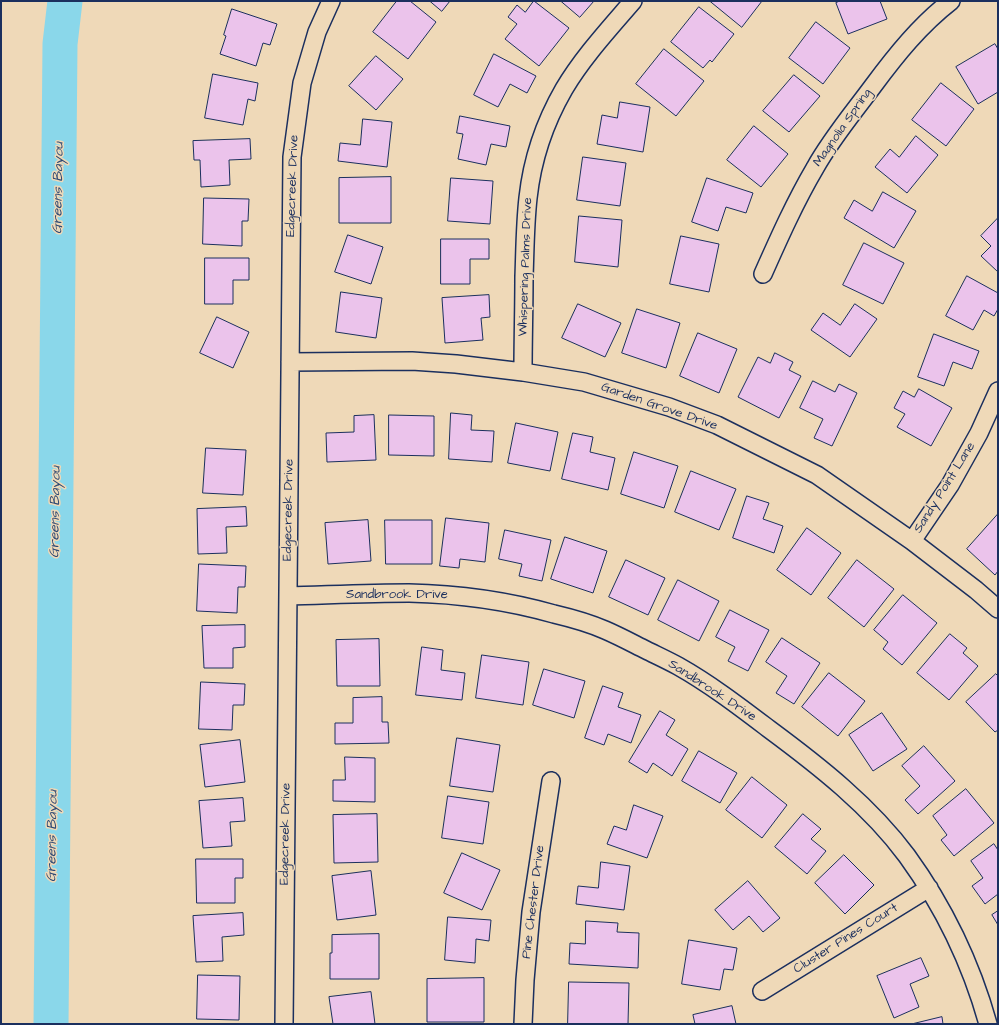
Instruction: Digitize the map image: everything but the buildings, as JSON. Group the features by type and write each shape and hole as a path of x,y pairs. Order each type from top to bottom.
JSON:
{"street":[{"name":"Edgecreek Drive","path":"284,1024 292,157 302,83 316,32 330,1"},
{"name":"Whispering Palms Drive","path":"523,372 525,224 533,170 541,142 551,116 564,90 580,65 633,1"},
{"name":"Magnolia Spring","path":"763,274 802,191 816,166 845,123 893,60 924,24 951,1"},
{"name":"Garden Grove Drive","path":"290,362 412,361 456,364 523,372 584,382 669,407 717,426 817,476 912,541 976,590 998,609"},
{"name":"Sandy Point Lane","path":"912,541 950,485 979,433 998,391"},
{"name":"Sandbrook Drive","path":"288,596 410,593 455,596 503,602 554,613 604,629 677,665 723,695 790,744 832,779 872,816 905,854 929,888 963,952 982,1000 988,1024"},
{"name":"Pine Chester Drive","path":"523,1024 531,912 551,781"},
{"name":"Cluster Pines Court","path":"762,991 929,888"}],"waterway":[{"name":"Greens Bayou","path":"51,1024 60,44 65,1"}]}
